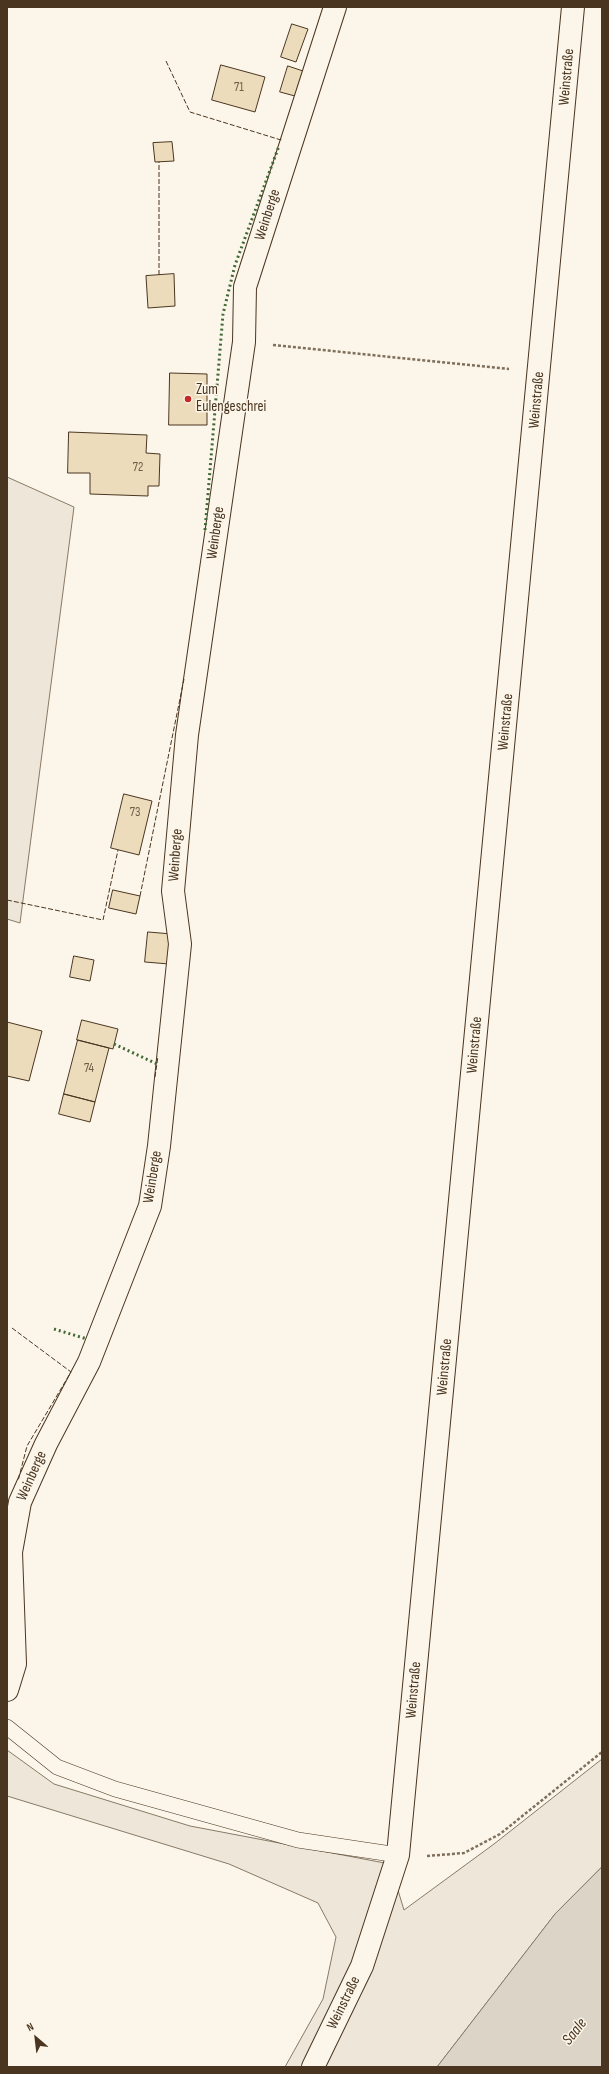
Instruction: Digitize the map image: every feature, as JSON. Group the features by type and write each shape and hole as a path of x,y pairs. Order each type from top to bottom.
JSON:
{"street":[{"name":"Weinberge","path":"7,1690 15,1664 11,1552 20,1502 46,1444 89,1362 150,1206 164,1099 180,944 173,891 187,735 244,342 245,287 335,7"},
{"name":"Weinstraße","path":"313,2067 362,1966 398,1855 573,7"}],"lane":[{"path":"7,1727 57,1767 115,1789 298,1840 398,1855"}],"path":[{"path":"244,342 539,373"},
{"path":"398,1855 436,1856 464,1853 470,1850 500,1834 602,1752"}],"shaded area":[{"path":"7,477 74,507 20,923 7,919"},
{"path":"7,1750 54,1784 190,1826 390,1864 404,1910 494,1844 602,1759 602,1867 555,1914 437,2067 285,2067 323,1999 336,1937 318,1903 229,1864 7,1796"}],"water":[{"name":"Saale","path":"602,1867 602,2067 437,2067 555,1914"}],"building":[{"path":"292,24 308,29 296,62 281,57"},
{"path":"221,65 265,77 255,112 212,100"},
{"path":"288,66 303,71 295,96 280,92"},
{"path":"172,142 174,161 155,162 153,143"},
{"path":"174,274 175,306 148,308 146,276"},
{"name":"Zum Eulengeschrei","path":"170,373 207,374 207,425 169,425"},
{"path":"69,432 147,435 146,453 160,454 159,486 148,486 148,496 90,494 90,473 68,473"},
{"path":"124,794 152,801 139,855 111,848"},
{"path":"113,890 140,896 136,914 109,908"},
{"path":"148,932 172,934 169,964 145,962"},
{"path":"74,956 94,960 90,981 70,977"},
{"path":"82,1020 118,1029 113,1049 77,1040"},
{"path":"7,1022 42,1031 29,1081 7,1076"},
{"path":"78,1040 109,1048 95,1102 64,1094"},
{"path":"64,1094 95,1102 90,1122 59,1114"}],"hedge":[{"path":"205,530 223,314 235,265 279,146"},
{"path":"114,1044 157,1064"},
{"path":"54,1329 87,1339"}],"fence":[{"path":"166,61 190,112 281,140 282,138"},
{"path":"159,162 159,275"},
{"path":"140,896 184,679"},
{"path":"7,900 103,920 118,850"},
{"path":"155,1077 158,1056"},
{"path":"12,1328 71,1372 27,1446 18,1481"}],"place":[{"name":"Zum Eulengeschrei","path":"188,399"}]}
